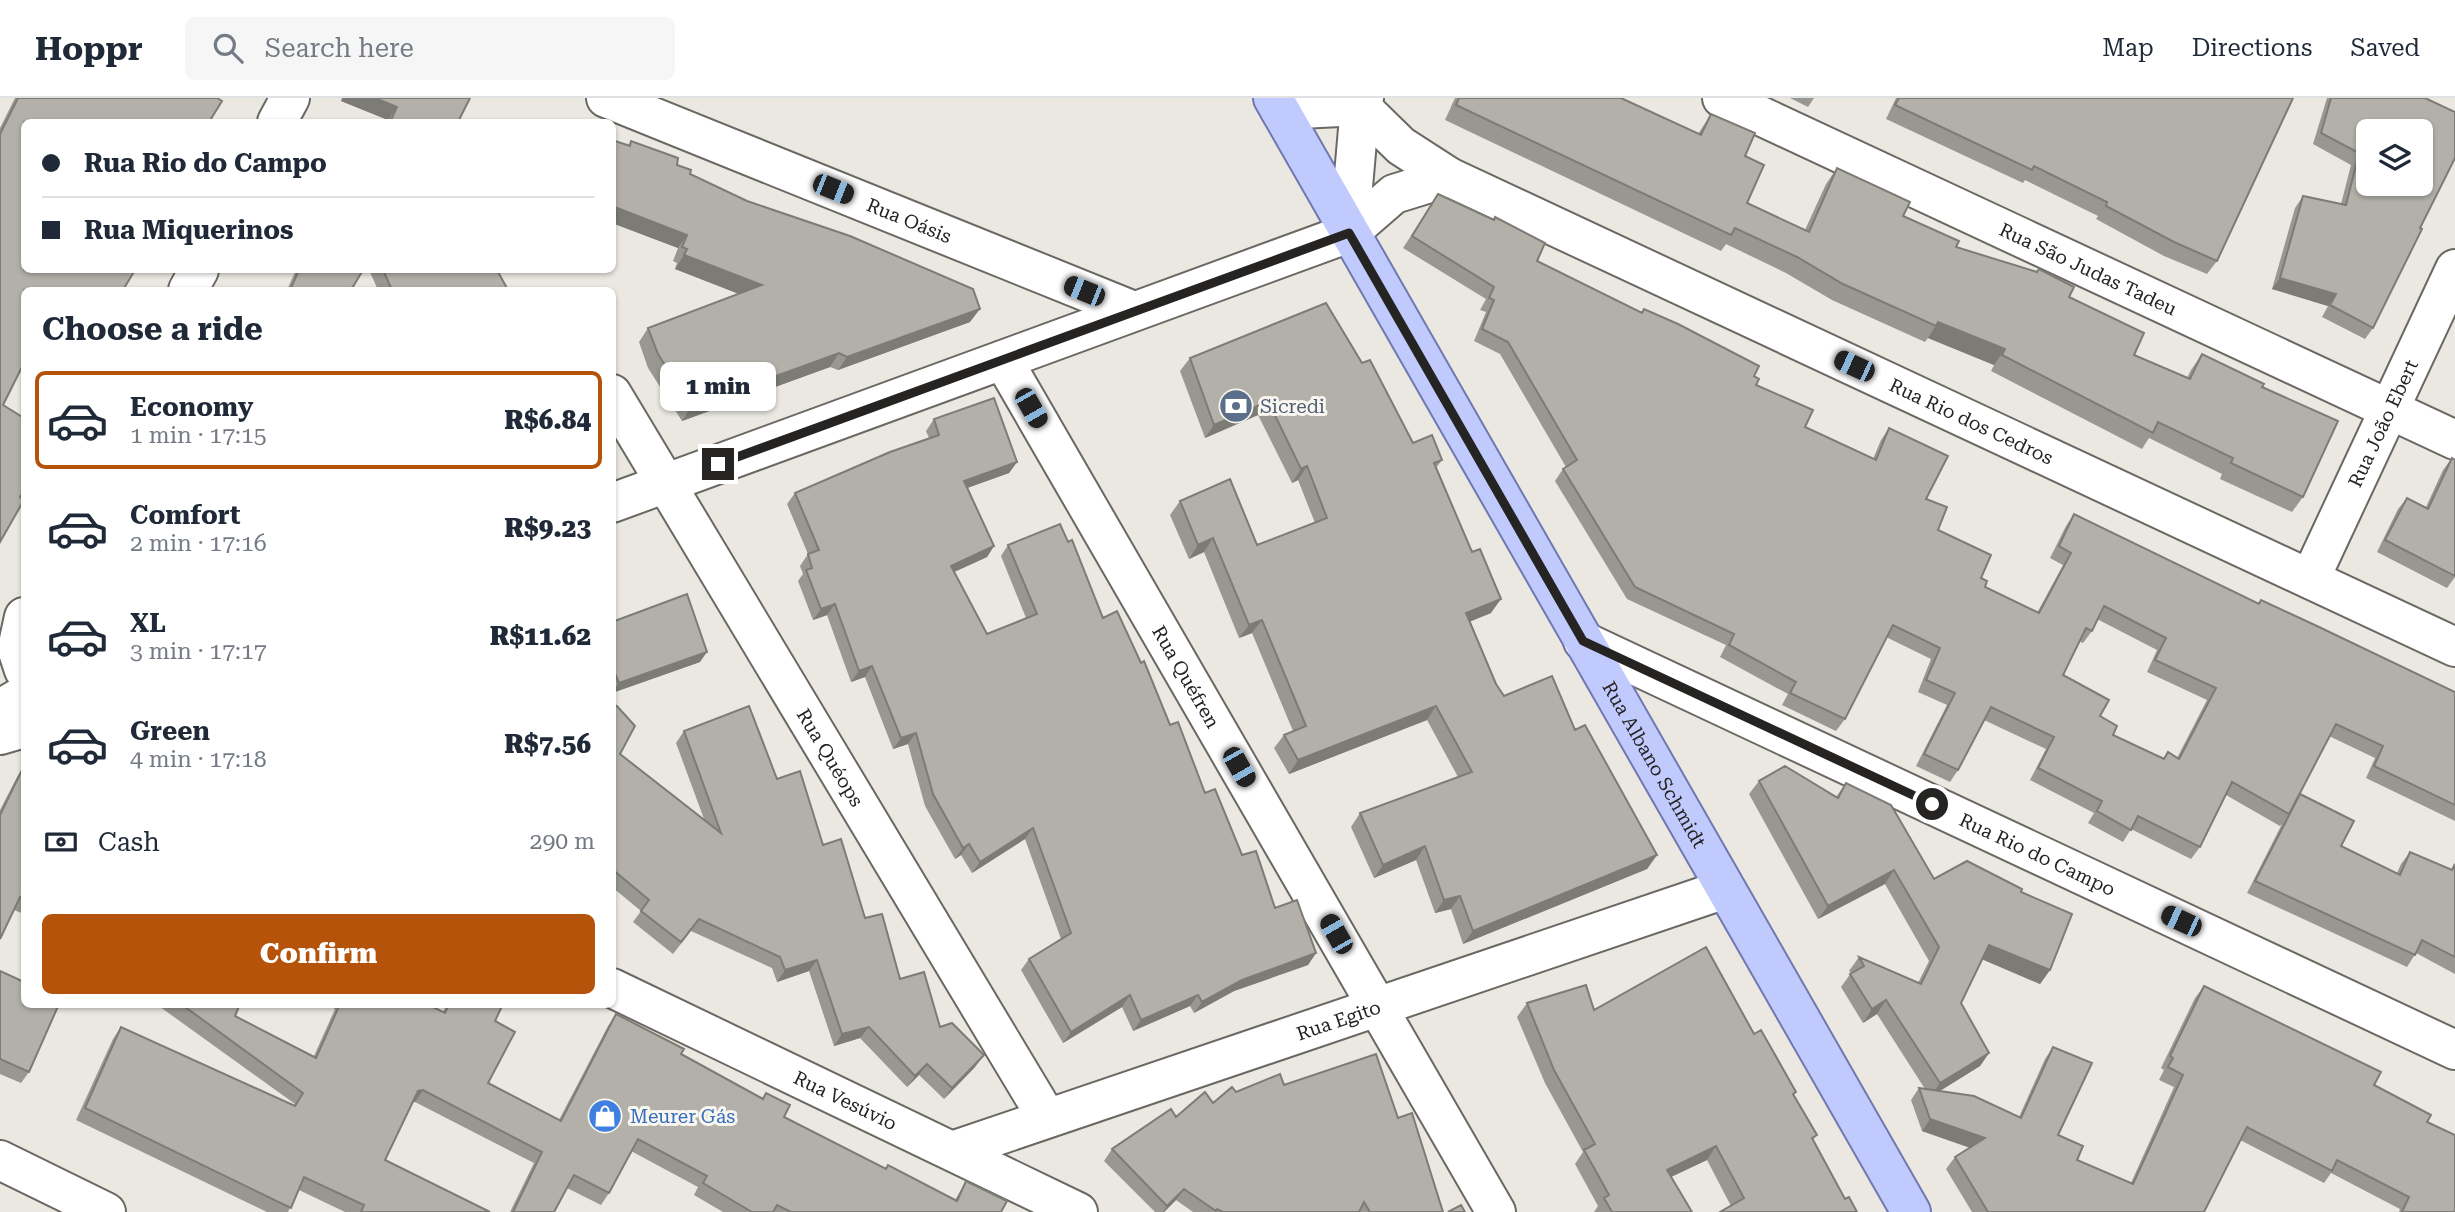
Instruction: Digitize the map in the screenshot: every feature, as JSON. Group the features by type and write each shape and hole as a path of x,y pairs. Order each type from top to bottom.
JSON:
{"main road":[{"name":"Rua Albano Schmidt","path":"1276,104 1912,1212"}],"street":[{"path":"279,119 290,98"},
{"name":"Rua Oásis","path":"606,98 1134,311"},
{"name":"Rua São Judas Tadeu","path":"1722,98 2455,440"},
{"path":"1276,104 1362,102 1349,233"},
{"name":"Rua Rio dos Cedros","path":"1362,102 1401,146 1449,177 2455,647"},
{"path":"616,501 1349,233 1394,194 1449,177"},
{"name":"Rua João Ebert","path":"2310,579 2455,269"},
{"name":"Rua Quéfren","path":"1003,360 1496,1212"},
{"name":"Rua Quéops","path":"616,400 1047,1118"},
{"path":"0,641 21,602"},
{"path":"21,631 17,649 21,661"},
{"name":"Rua Rio do Campo","path":"1583,641 2455,1050"},
{"path":"0,709 21,697"},
{"path":"0,735 21,729"},
{"name":"Rua Egito","path":"952,1150 1725,889"},
{"name":"Rua Vesúvio","path":"616,990 1078,1212"},
{"path":"0,1160 106,1212"}],"building":[{"path":"18,98 217,98 222,101 211,119 21,119 21,273 133,273 125,287 21,287 21,369 3,405 21,416 21,505 0,542 0,134"},
{"path":"375,98 470,98 460,119 391,119 397,107"},
{"path":"1459,98 1621,98 1701,135 1711,114 1755,133 1745,156 1764,165 1747,203 1809,232 1837,168 1910,202 1903,216 1959,241 1956,247 2037,272 2039,269 2074,287 2069,297 2144,333 2134,355 2190,379 2202,354 2264,384 2262,387 2338,421 2303,497 2231,463 2233,458 2158,422 2153,433 2002,355 2005,349 1938,322 1936,326 1843,284 1797,257 1735,228 1731,235 1456,105"},
{"path":"1899,98 2293,98 2217,261 2174,242 2106,206 2107,202 2034,166 2032,170 1895,105"},
{"path":"2331,98 2425,98 2455,112 2455,158 2373,328 2330,305 2336,294 2280,278 2303,196 2346,205 2356,165 2356,196 2433,196 2433,119 2356,119 2356,151 2321,133"},
{"path":"616,141 630,146 631,141 678,158 677,165 691,170 690,174 747,201 850,236 973,289 980,309 847,357 839,353 691,407 658,354 648,328 762,285 684,255 687,249 682,247 687,235 616,208"},
{"path":"1438,194 1494,220 1495,217 1545,243 1537,261 1642,313 1644,309 1678,324 1759,366 1754,376 1759,379 1756,385 1813,410 1805,427 1876,460 1889,428 1948,456 1926,499 1947,507 1938,530 1991,555 1981,578 1987,581 1985,587 2039,613 2071,553 2059,546 2074,514 2259,604 2261,600 2455,692 2455,805 2374,766 2383,746 2336,724 2289,814 2232,782 2200,847 2138,816 2131,830 2097,811 2102,801 2038,768 2054,737 1991,707 1958,770 1924,754 1955,693 1926,680 1940,648 1893,625 1845,719 1790,693 1796,682 1729,645 1734,634 1635,587 1563,469 1577,460 1508,342 1482,329 1494,300 1489,298 1494,287 1412,236","holes":["2104,606 2166,638 2155,660 2216,688 2179,759 2168,752 2164,759 2113,735 2117,726 2100,716 2109,700 2063,675 2086,628 2092,631"]},
{"path":"298,273 361,273 353,287 291,287"},
{"path":"384,273 499,273 506,287 391,287"},
{"path":"1326,303 1362,363 1370,360 1413,443 1432,435 1442,460 1434,463 1472,552 1480,549 1501,599 1466,613 1496,684 1504,696 1552,676 1575,730 1585,725 1657,855 1473,931 1460,896 1444,900 1425,846 1383,865 1360,813 1472,772 1436,706 1298,760 1284,735 1306,726 1262,620 1249,625 1213,538 1198,545 1180,501 1230,479 1257,545 1327,518 1307,466 1301,469 1268,401 1214,425 1190,358"},
{"path":"994,398 1017,462 964,481 994,546 951,566 987,634 1037,614 1008,545 1060,524 1068,542 1072,540 1103,618 1117,611 1141,663 1144,661 1170,725 1178,722 1205,793 1215,789 1242,855 1256,851 1275,908 1297,900 1316,953 1242,980 1202,1002 1198,995 1141,1020 1130,995 1071,1032 1029,959 1071,933 1033,828 980,862 969,844 963,848 933,794 916,733 901,738 872,666 859,671 835,604 821,609 806,570 812,568 808,554 819,550 795,493 890,452 939,435 934,419"},
{"path":"2452,458 2455,460 2455,576 2385,540 2407,498 2428,509"},
{"path":"687,594 707,652 619,683 616,676 616,621"},
{"path":"616,706 635,726 620,754 721,833 684,731 749,706 777,779 800,771 823,845 841,839 865,918 882,914 900,979 924,972 940,1027 952,1023 984,1055 952,1088 927,1064 915,1076 869,1027 842,1034 817,960 785,970 780,957 699,919 681,942 641,911 649,900 616,872"},
{"path":"1785,766 1838,798 1846,783 1891,805 1934,879 1967,861 2022,889 2021,892 2072,914 2050,970 1989,945 1961,1003 1989,1053 1940,1083 1886,1000 1872,1009 1850,974 1864,966 1859,957 1921,984 1939,947 1894,870 1828,906 1759,781"},
{"path":"21,772 21,898 0,939 0,815"},
{"path":"2300,794 2354,821 2341,846 2400,875 2410,852 2452,870 2455,864 2455,957 2422,940 2415,955 2255,881"},
{"path":"1706,947 1754,1034 1761,1030 1817,1135 1812,1138 1845,1199 1849,1197 1857,1212 1720,1212 1744,1198 1716,1146 1667,1170 1692,1212 1612,1212 1604,1198 1609,1195 1584,1150 1595,1144 1554,1070 1527,1003 1586,985 1594,1010"},
{"path":"0,971 21,981 21,1008 57,1008 29,1072 0,1059"},
{"path":"2204,986 2381,1072 2374,1085 2431,1115 2427,1122 2455,1135 2455,1212 2402,1212 2409,1197 2337,1160 2332,1171 2247,1127 2204,1212 1988,1212 1955,1157 1985,1138 1930,1119 1919,1088 1974,1096 2021,1118 2053,1047 2092,1063 2058,1135 2083,1146 2077,1160 2133,1184 2183,1075 2168,1067 2173,1058 2170,1056"},
{"path":"186,1008 238,1008 235,1016 316,1058 338,1008 435,1008 445,1013 447,1008 501,1008 495,1021 515,1032 488,1083 561,1121 616,1014 684,1049 681,1054 763,1099 766,1093 790,1105 784,1117 886,1169 888,1165 957,1201 966,1181 1007,1201 1001,1212 791,1212 777,1205 773,1212 752,1212 703,1183 707,1176 638,1139 609,1193 574,1175 554,1212 513,1212 542,1152 423,1090 418,1091 385,1160 490,1212 361,1212 364,1205 304,1177 291,1208 85,1108 121,1027 295,1106 303,1093"},
{"path":"1376,1054 1398,1118 1412,1113 1443,1212 1370,1212 1364,1202 1359,1212 1223,1212 1217,1209 1216,1211 1184,1189 1167,1206 1112,1149 1171,1109 1176,1117 1205,1092 1213,1103 1232,1087 1236,1092 1280,1074 1284,1085"},
{"path":"1461,1205 1465,1212 1448,1212"}],"place":[{"name":"Sicredi","path":"1236,406"},
{"name":"Meurer Gás","path":"605,1116"}],"route":[{"path":"718,464 1349,233 1583,641 1932,804"}]}
